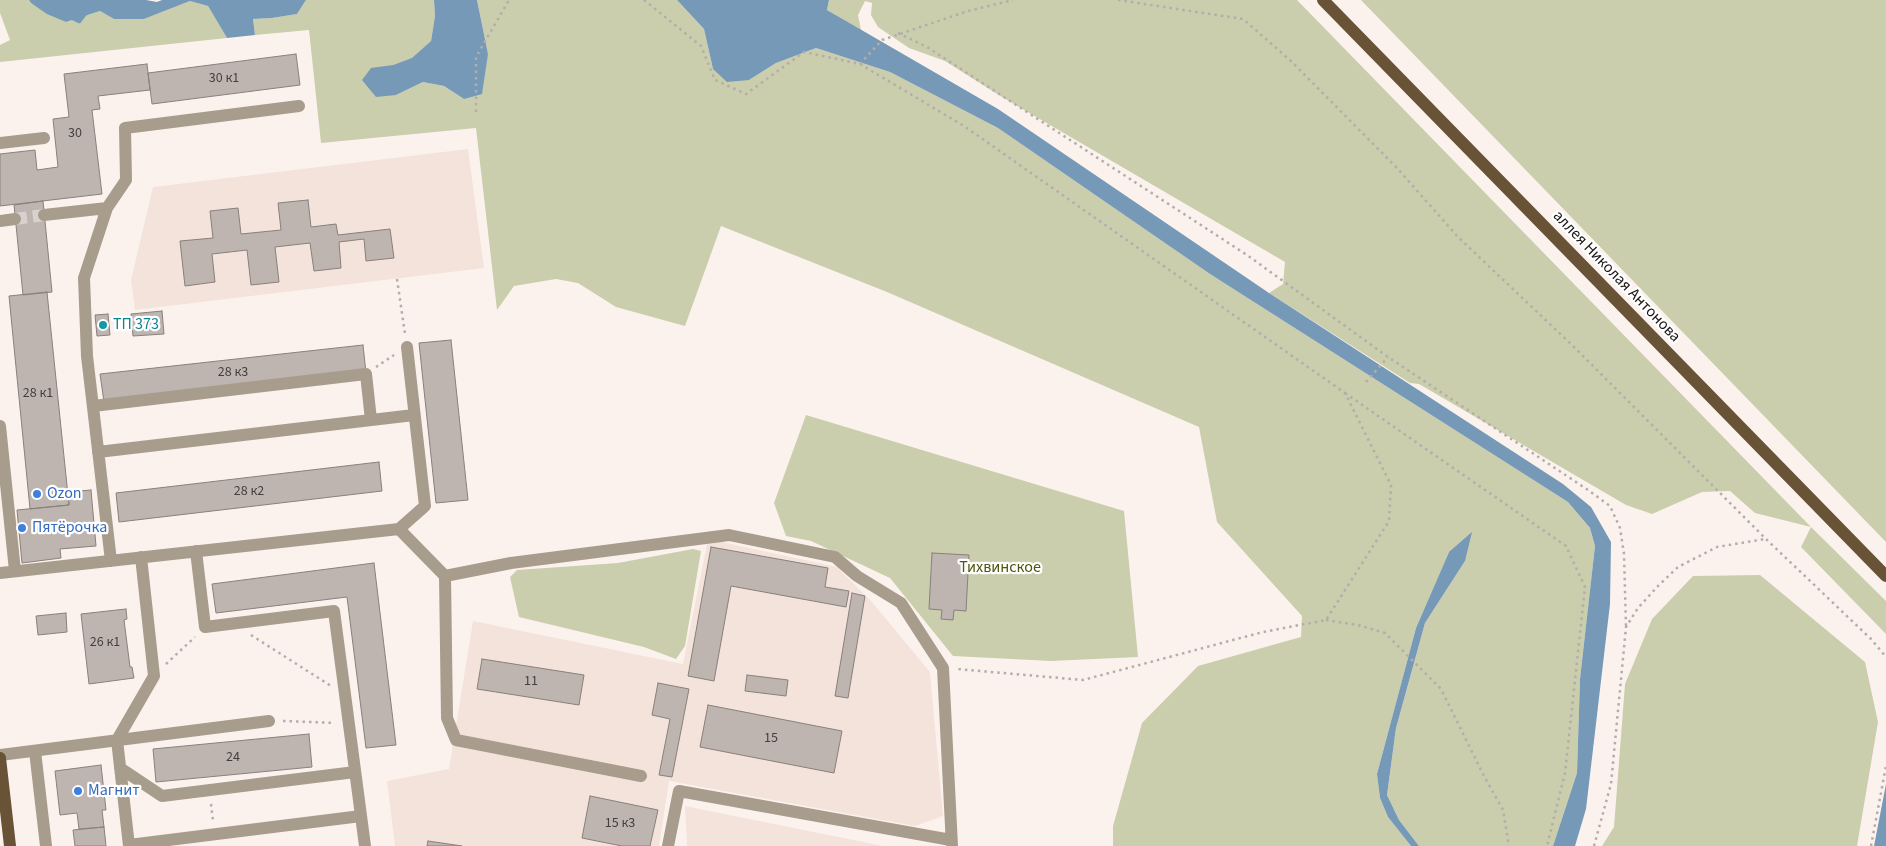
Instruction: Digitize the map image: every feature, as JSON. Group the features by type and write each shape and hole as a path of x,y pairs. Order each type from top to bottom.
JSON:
{"main road":[{"name":"аллея Николая Антонова","path":"1323,0 1886,576"},
{"path":"0,757 10,846"}],"lane":[{"path":"111,561 87,356 84,278 107,208 126,180 125,128 299,106"},
{"path":"0,143 44,138"},
{"path":"44,215 107,208"},
{"path":"0,221 15,219"},
{"path":"0,573 399,529 425,506 407,347"},
{"path":"93,406 366,374 371,420"},
{"path":"98,452 414,415"},
{"path":"0,426 15,571"},
{"path":"399,529 445,576 447,718 456,740 641,776"},
{"path":"445,576 511,563 729,535 835,557 857,576 901,603 943,668 951,843 679,791 668,846"},
{"path":"196,551 205,627 334,612 365,846"},
{"path":"141,557 154,676 117,740 129,846 361,816"},
{"path":"0,757 269,721"},
{"path":"35,751 46,846"},
{"path":"120,768 162,796 356,772"}],"path":[{"path":"476,112 476,57 509,0"},
{"path":"644,0 701,46 715,80 746,94 804,52 860,64 964,126 1566,546 1584,587 1565,773 1546,846"},
{"path":"860,64 882,40 898,33 968,11 1013,0"},
{"path":"1118,0 1242,19 1291,61 1398,168 1458,237 1581,354 1766,539 1871,639 1886,657"},
{"path":"898,33 927,47 1247,255 1388,357 1610,506 1620,528 1624,554 1626,627 1611,784 1594,846"},
{"path":"366,374 407,347 397,279"},
{"path":"1366,382 1388,357"},
{"path":"1326,620 1389,521 1391,485 1345,393"},
{"path":"1626,627 1638,608 1678,567 1717,548 1766,539"},
{"path":"943,668 1083,680 1262,632 1326,620 1358,625 1385,633 1441,689 1476,760 1504,810 1509,846"},
{"path":"233,624 345,695"},
{"path":"154,676 205,627"},
{"path":"269,721 349,724"},
{"path":"1871,846 1886,766"},
{"path":"209,790 215,834"}],"shaded area":[{"path":"468,149 484,268 135,310 131,280 153,187"},
{"path":"708,539 837,567 872,602 930,672 943,816 915,826 669,781 659,846 395,846 387,781 449,769 473,621 683,664"},
{"path":"685,806 883,846 687,846"}],"green space":[{"path":"0,0 29,0 31,3 66,22 100,11 114,19 144,19 190,1 208,6 227,38 0,62 0,45 10,40 0,13"},
{"path":"306,0 434,0 435,16 431,41 413,58 393,65 396,95 423,82 444,86 464,99 488,54 477,0 677,0 704,29 713,69 749,80 776,63 816,48 890,72 998,128 1210,274 1568,502 1590,528 1595,546 1580,679 1577,773 1553,846 1419,846 1399,820 1387,795 1396,728 1425,623 1465,561 1449,552 1416,628 1377,774 1380,798 1388,817 1411,846 1113,846 1113,826 1142,723 1198,666 1301,637 1302,616 1217,522 1199,427 887,292 721,226 685,326 616,307 578,283 556,279 514,286 497,310 476,128 321,143 309,30 255,35 253,19 297,14"},
{"path":"829,0 1297,0 1811,527 1755,513 1730,491 1702,492 1652,514 1626,505 1419,384 1410,383 1269,293 1283,284 1285,262 1002,97 945,61 909,48 878,27 871,15 872,3 865,1 858,15 861,30 827,10"},
{"path":"1361,0 1886,0 1886,542"},
{"name":"Тихвинское","path":"806,415 1124,511 1138,657 1051,661 953,656 890,578 811,541 786,536 774,503"},
{"path":"1811,527 1886,601 1886,634 1801,547"},
{"path":"693,549 701,551 685,646 676,659 644,647 519,617 510,577 517,570 618,563"},
{"path":"1760,575 1865,662 1878,722 1857,846 1602,846 1614,827 1625,684 1652,619 1693,576"}],"water":[{"path":"29,0 146,0 157,2 162,0 306,0 297,14 253,19 255,35 227,38 208,6 190,1 144,19 114,19 100,11 66,22 47,14"},
{"path":"434,0 477,0 488,54 482,94 464,99 444,86 423,82 396,95 376,97 362,80 371,68 393,65 412,58 431,41 435,16"},
{"path":"677,0 829,0 827,10 998,109 1269,293 1563,484 1591,507 1611,542 1610,604 1586,809 1575,846 1553,846 1577,773 1580,679 1595,546 1590,528 1568,502 1210,274 998,128 890,72 816,48 776,63 749,80 727,82 713,69 704,29"},
{"path":"1472,532 1465,561 1425,623 1396,728 1387,795 1399,820 1419,846 1411,846 1388,817 1380,798 1377,774 1416,628 1449,552"},
{"path":"1886,784 1886,846 1874,846"}],"building":[{"path":"296,54 300,85 152,104 148,73"},
{"path":"147,64 150,90 98,96 100,109 92,110 102,194 0,206 0,154 35,150 37,170 58,167 53,119 69,117 64,74"},
{"path":"308,200 311,227 336,224 338,235 390,229 394,258 366,261 364,239 339,242 341,268 314,271 310,243 275,247 279,282 251,285 247,250 212,254 215,282 185,286 180,241 213,238 210,211 238,208 241,234 281,230 278,203"},
{"path":"43,201 52,292 23,295 14,205"},
{"path":"47,292 69,505 30,509 9,296"},
{"path":"162,311 164,334 133,336 131,314"},
{"name":"ТП 373","path":"108,314 110,335 97,336 95,315"},
{"path":"451,340 468,500 436,503 419,343"},
{"path":"363,345 366,373 104,402 100,374"},
{"path":"379,462 382,491 119,522 116,493"},
{"path":"91,490 96,546 60,549 61,558 22,563 17,510 69,505 68,492"},
{"path":"711,547 828,568 825,587 849,591 846,607 731,586 714,681 688,676"},
{"path":"932,553 969,555 966,611 954,610 953,620 941,619 942,610 929,609"},
{"path":"374,563 396,745 366,748 347,597 216,613 212,584"},
{"path":"852,593 865,596 848,698 835,696"},
{"path":"126,609 127,619 124,620 130,667 132,667 134,678 89,684 81,614"},
{"path":"66,613 67,632 38,635 36,616"},
{"path":"482,659 584,675 579,705 477,689"},
{"path":"747,675 788,680 786,696 745,691"},
{"path":"658,683 689,689 672,777 659,775 670,719 652,715"},
{"path":"708,705 842,731 834,773 700,747"},
{"path":"309,734 312,767 156,782 153,749"},
{"path":"101,765 106,810 102,810 104,827 79,829 77,813 60,815 55,771"},
{"path":"590,796 658,810 650,846 622,846 582,838"},
{"path":"104,827 106,846 75,846 73,830"},
{"path":"428,841 462,846 427,846"}],"waterway":[{"path":"71,17 79,21 86,12"}],"tunnel":[{"path":"15,219 44,215"}],"place":[{"name":"ТП 373","path":"103,325"},
{"name":"Ozon","path":"37,494"},
{"name":"Пятёрочка","path":"22,528"},
{"name":"Магнит","path":"78,791"}]}
